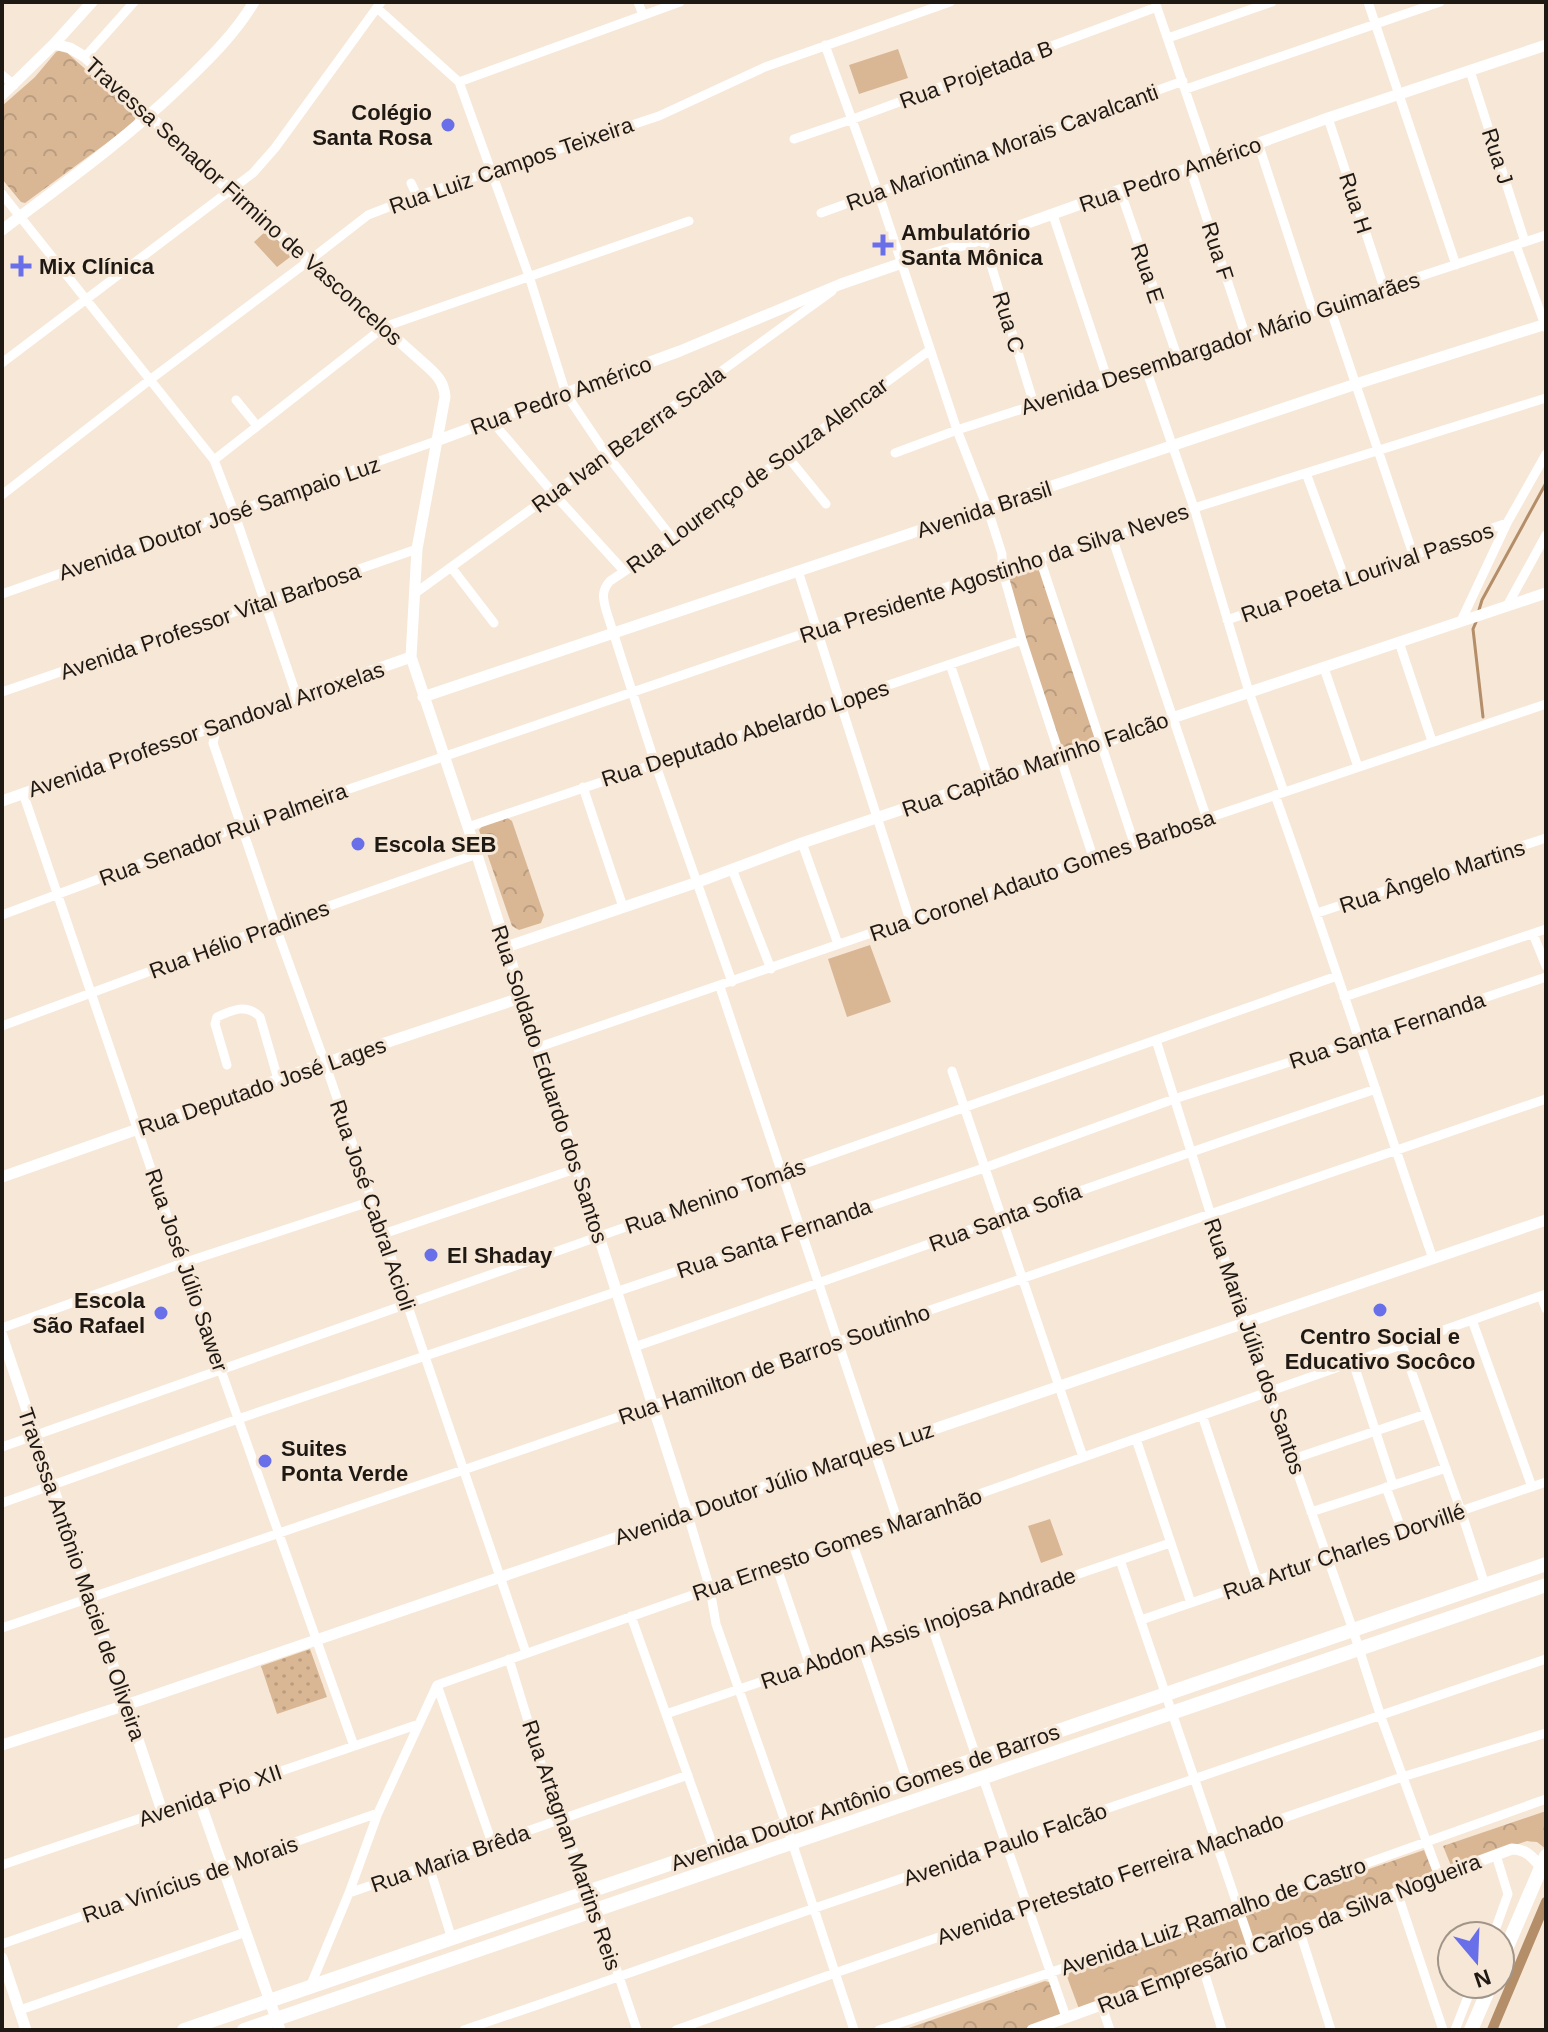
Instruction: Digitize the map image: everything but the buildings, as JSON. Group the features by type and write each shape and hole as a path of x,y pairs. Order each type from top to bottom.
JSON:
{"main road":[{"name":"Avenida Doutor Antônio Gomes de Barros","path":"184,2030 1546,1564"},
{"name":"Avenida Doutor Antônio Gomes de Barros","path":"244,2030 278,2024 596,1910 1546,1585"},
{"path":"1516,1925 1543,1862"},
{"path":"1471,2030 1484,2000"}],"street":[{"path":"2,95 92,2"},
{"path":"85,57 134,2"},
{"path":"2,230 150,116 231,35 254,2"},
{"path":"638,2 643,15"},
{"path":"459,82 680,2"},
{"name":"Rua Luiz Campos Teixeira","path":"2,495 368,215 659,116 765,67 950,2"},
{"path":"1168,38 1272,2"},
{"path":"1368,2 1456,265"},
{"name":"Rua Mariontina Morais Cavalcanti","path":"821,213 1184,85 1440,2"},
{"path":"2,363 231,191 264,161 379,5 459,82 529,276 566,394 607,455 673,539"},
{"path":"1156,5 1209,160"},
{"name":"Rua Projetada B","path":"794,139 1156,5"},
{"name":"Travessa Senador Firmino de Vasconcelos","path":"54,44 70,48 85,57 428,367"},
{"path":"825,45 853,119 957,430 987,507 1002,554 1002,569 1022,640 1093,857"},
{"name":"Rua Pedro Américo","path":"436,441 680,351 841,284 983,239 1546,45"},
{"name":"Rua J","path":"1470,71 1546,326"},
{"path":"2,75 14,85"},
{"name":"Rua H","path":"1328,118 1384,288"},
{"path":"1258,143 1313,311"},
{"name":"Rua F","path":"1190,168 1245,334"},
{"path":"411,183 417,196"},
{"name":"Rua E","path":"1120,190 1177,356"},
{"path":"2,194 214,460 297,697"},
{"path":"1053,215 1108,381"},
{"path":"214,460 384,327 689,221"},
{"name":"Avenida Desembargador Mário Guimarães","path":"895,453 1329,305 1546,235"},
{"name":"Rua C","path":"983,239 1034,404"},
{"name":"Rua Ivan Bezerra Scala","path":"414,594 841,284"},
{"path":"1329,305 1413,554"},
{"name":"Avenida Brasil","path":"423,697 1356,384 1546,326"},
{"name":"Rua Lourenço de Souza Alencar","path":"614,634 603,590 610,581 673,539 930,350"},
{"name":"Rua Soldado Eduardo dos Santos","path":"428,367 439,377 445,397 417,549 411,657 687,1512"},
{"path":"1146,369 1194,508 1337,976 1433,1259"},
{"name":"Rua Presidente Agostinho da Silva Neves","path":"444,756 817,629 1546,398"},
{"path":"236,400 257,426"},
{"path":"491,420 624,571"},
{"name":"Avenida Doutor José Sampaio Luz","path":"2,594 436,441"},
{"path":"1461,621 1507,523 1546,454"},
{"path":"787,456 826,504"},
{"path":"1306,473 1345,579"},
{"name":"Rua Poeta Lourival Passos","path":"1227,620 1507,523"},
{"path":"1507,606 1546,535"},
{"path":"1112,537 1207,819"},
{"name":"Avenida Professor Vital Barbosa","path":"2,692 417,549"},
{"path":"1040,559 1134,843"},
{"path":"451,567 494,623"},
{"path":"798,571 910,920"},
{"name":"Rua Capitão Marinho Falcão","path":"506,947 802,843 1546,593"},
{"path":"614,634 655,763 732,982"},
{"name":"Rua Deputado Abelardo Lopes","path":"468,827 1022,640"},
{"path":"1399,642 1432,741"},
{"name":"Avenida Professor Sandoval Arroxelas","path":"2,801 411,657"},
{"path":"950,664 989,780"},
{"path":"1324,668 1358,767"},
{"name":"Rua Coronel Adauto Gomes Barbosa","path":"539,1047 1546,704"},
{"path":"192,734 203,735 213,743 216,730 222,723"},
{"name":"Rua José Cabral Acioli","path":"213,743 500,1576"},
{"name":"Rua Senador Rui Palmeira","path":"2,915 241,826 444,756"},
{"path":"583,787 623,907"},
{"name":"Rua José Júlio Sawer","path":"23,793 183,1263 354,1746"},
{"name":"Rua Ângelo Martins","path":"1317,913 1546,838"},
{"path":"802,843 838,944"},
{"name":"Rua Hélio Pradines","path":"2,1026 477,854"},
{"path":"732,869 771,969"},
{"path":"1344,997 1546,929"},
{"path":"1533,934 1546,966"},
{"path":"511,962 518,946 525,940"},
{"path":"504,1003 512,996 515,985 506,947"},
{"name":"Rua Menino Tomás","path":"2,1447 1337,976"},
{"name":"Rua Santa Fernanda","path":"2,1503 238,1419 984,1168 1174,1099 1546,977"},
{"path":"720,987 898,1522"},
{"name":"Rua Deputado José Lages","path":"2,1177 278,1079 523,997"},
{"path":"227,1065 215,1024 217,1017 237,1008 255,1011 260,1017 278,1079"},
{"name":"Rua Maria Júlia dos Santos","path":"1156,1040 1245,1324 1439,1876"},
{"path":"952,1071 1083,1457"},
{"name":"Rua Santa Sofia","path":"634,1347 1376,1089"},
{"name":"Rua Hamilton de Barros Soutinho","path":"2,1628 1546,1099"},
{"path":"383,1234 578,1168"},
{"path":"2,1328 183,1263 372,1201"},
{"name":"Avenida Doutor Júlio Marques Luz","path":"2,1745 1546,1220"},
{"path":"1544,1295 1546,1309"},
{"name":"Rua Ernesto Gomes Maranhão","path":"437,1685 1544,1295"},
{"path":"1472,1320 1532,1487"},
{"name":"Travessa Antônio Maciel de Oliveira","path":"2,1336 162,1811"},
{"path":"1402,1345 1485,1585"},
{"path":"1353,1362 1402,1531"},
{"path":"1293,1459 1426,1414"},
{"path":"1202,1415 1257,1580"},
{"path":"1136,1439 1191,1603"},
{"path":"1311,1512 1446,1468"},
{"name":"Rua Artur Charles Dorvillé","path":"1141,1620 1546,1482"},
{"path":"687,1512 710,1589 716,1624 854,2030"},
{"path":"851,1539 886,1639"},
{"name":"Rua Abdon Assis Inojosa Andrade","path":"666,1714 1170,1543"},
{"path":"1120,1560 1252,1948"},
{"path":"776,1565 810,1665"},
{"path":"500,1576 526,1653"},
{"path":"631,1616 714,1849"},
{"path":"931,1624 977,1759"},
{"path":"862,1647 908,1783"},
{"name":"Rua Artagnan Martins Reis","path":"509,1659 561,1819 590,1892 637,2030"},
{"name":"Avenida Paulo Falcão","path":"464,2030 1546,1659"},
{"path":"310,1987 378,1813 437,1685"},
{"path":"437,1685 492,1843"},
{"name":"Avenida Pio XII","path":"2,1865 419,1724"},
{"name":"Avenida Pretestato Ferreira Machado","path":"676,2030 1402,1777 1546,1733"},
{"name":"Rua Maria Brêda","path":"349,1893 688,1775"},
{"path":"983,1778 1066,2017"},
{"path":"199,1799 278,2024"},
{"name":"Avenida Luiz Ramalho de Castro","path":"879,2030 1239,1909 1546,1799"},
{"name":"Rua Vinícius de Morais","path":"2,1944 378,1813"},
{"name":"Rua Empresário Carlos da Silva Nogueira","path":"1032,2030 1496,1855 1520,1849 1543,1862"},
{"path":"1496,1855 1508,1894 1499,1920"},
{"path":"429,1866 452,1939"},
{"path":"1397,1892 1444,2028"},
{"path":"1299,1929 1331,2030"},
{"path":"20,2010 246,1932"},
{"path":"2,1958 26,2030"},
{"path":"1203,1968 1222,2030"},
{"path":"1455,2030 1467,2000"},
{"path":"1101,2004 1110,2030"}],"green space":[{"path":"898,49 908,78 859,94 849,65"},
{"path":"60,50 65,51 136,114 134,123 25,203 2,179 2,106"},
{"path":"268,229 294,254 277,267 254,242"},
{"path":"1040,559 1102,742 1061,758 1002,569"},
{"path":"506,817 512,821 544,915 541,923 519,930 512,926 479,830 484,824"},
{"path":"870,945 891,1002 847,1017 828,959"},
{"path":"1050,1519 1063,1555 1041,1563 1028,1526"},
{"path":"310,1649 327,1697 277,1714 261,1666"},
{"path":"1546,1811 1546,1849 1537,1842 1527,1841 1452,1868 1443,1846"},
{"path":"1424,1850 1434,1875 1079,2009 1066,1974"},
{"path":"1116,1968 1123,1989 1080,2003 1073,1983"},
{"path":"1045,1981 1052,1983 1063,2015 1023,2030 903,2030"}],"waterway":[{"path":"1479,610 1546,483"},
{"path":"1476,622 1473,629 1483,717"},
{"path":"1492,2030 1546,1902"}],"place":[{"name":"Colégio Santa Rosa","path":"448,125"},
{"name":"Ambulatório Santa Mônica","path":"883,245"},
{"name":"Mix Clínica","path":"21,266"},
{"name":"Escola SEB","path":"358,844"},
{"name":"El Shaday","path":"431,1255"},
{"name":"Centro Social e Educativo Socôco","path":"1380,1310"},
{"name":"Escola São Rafael","path":"161,1313"},
{"name":"Suites Ponta Verde","path":"265,1461"}]}
